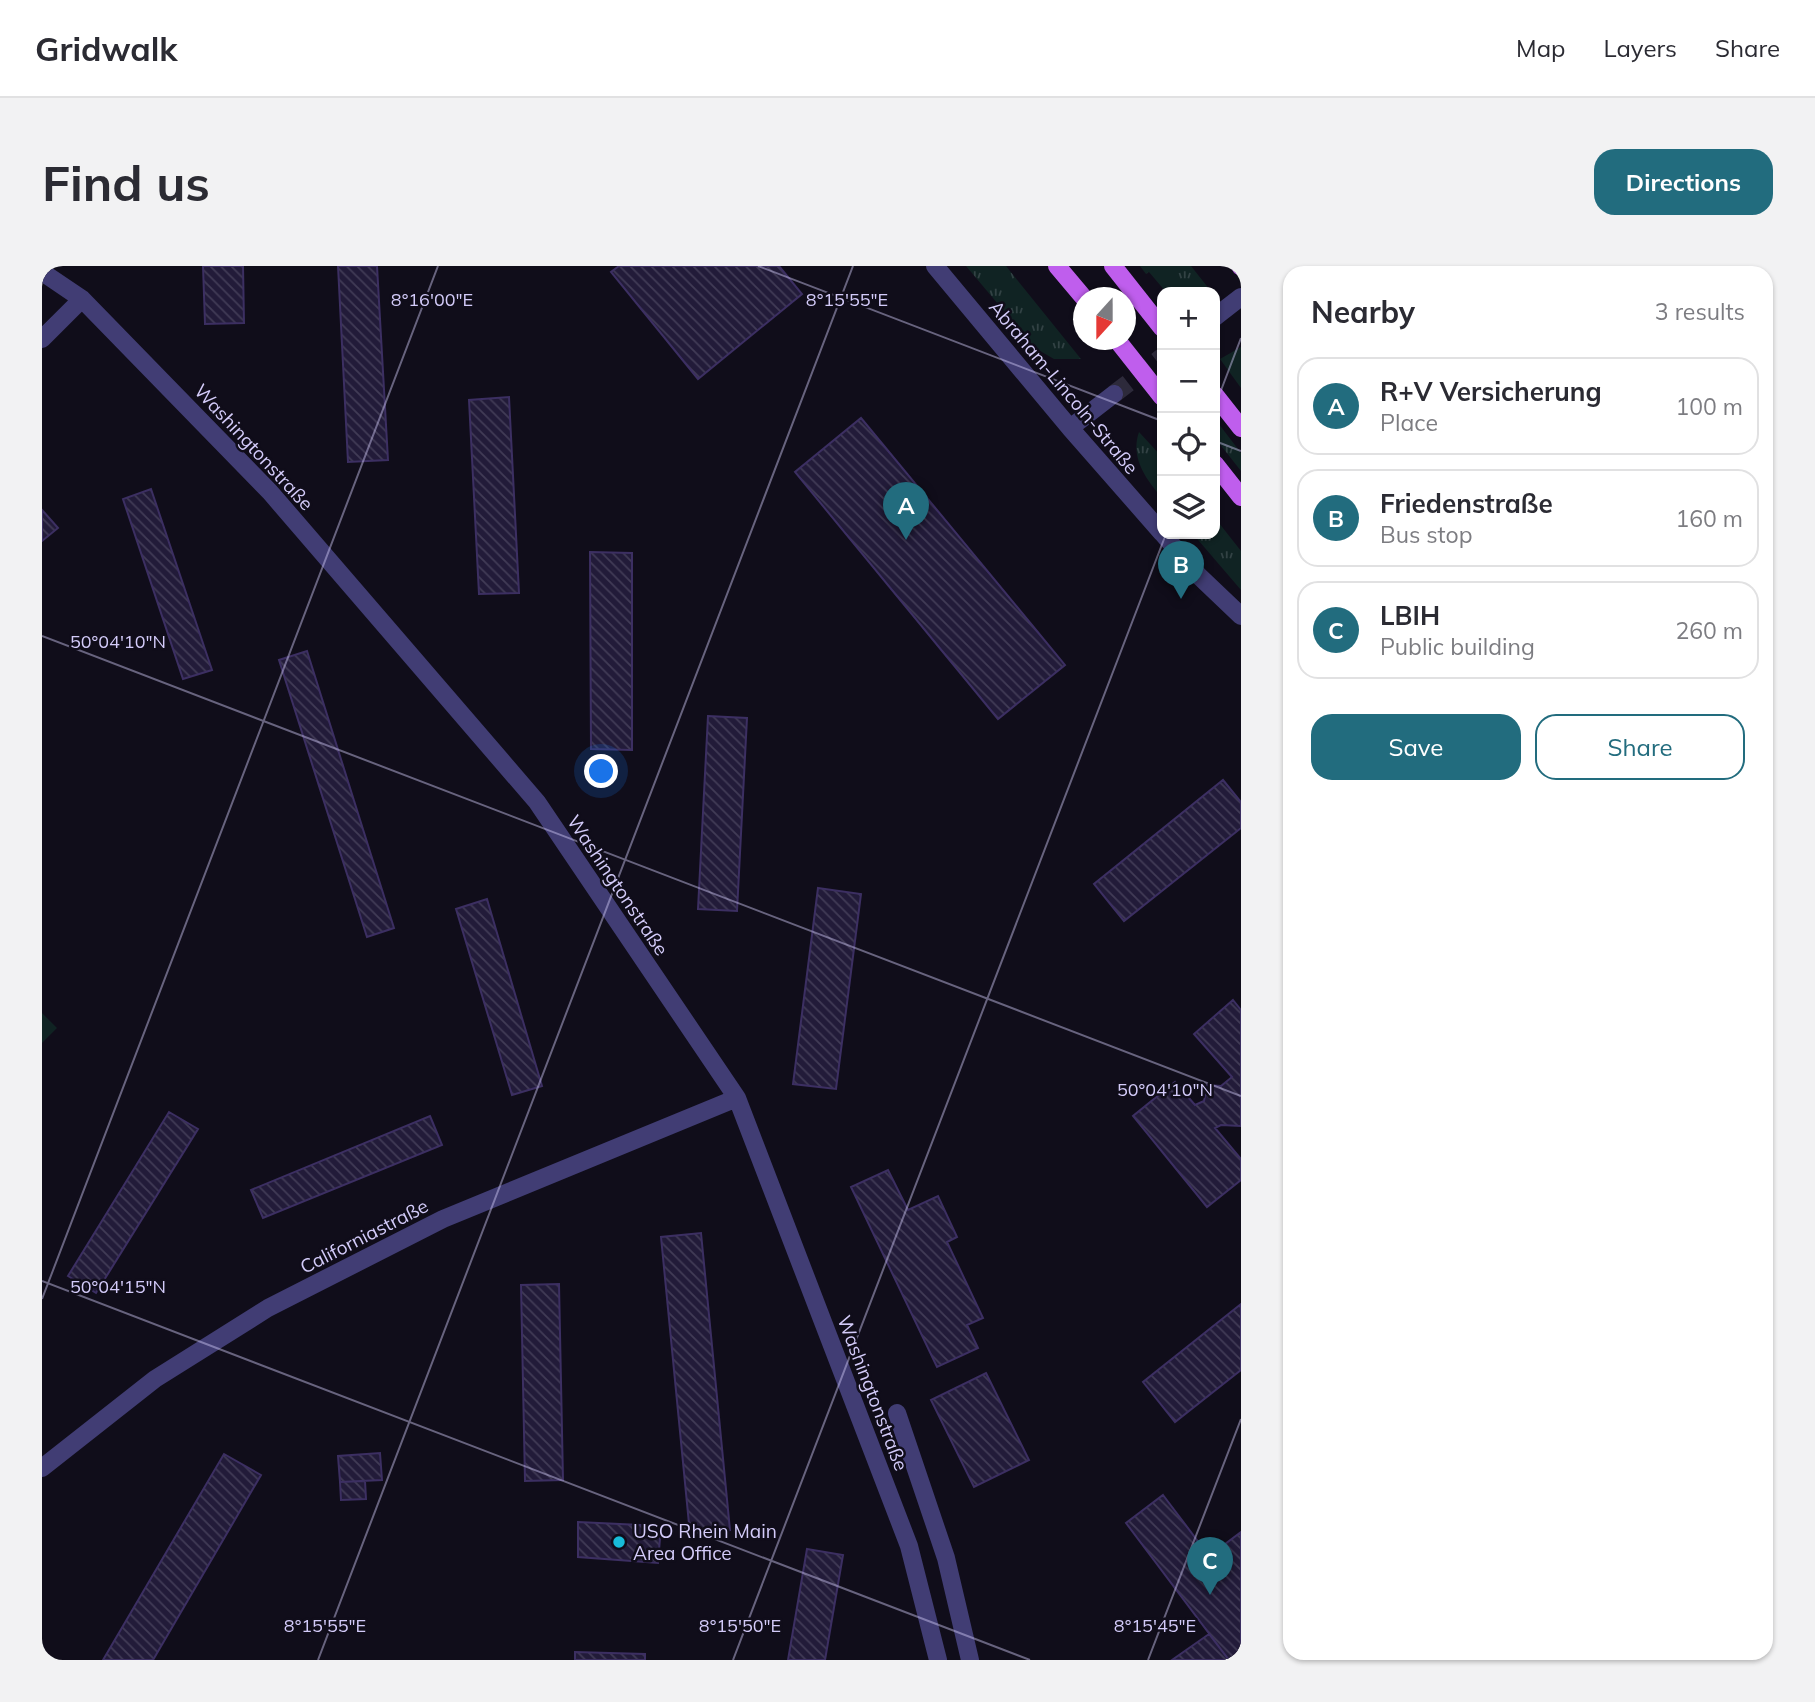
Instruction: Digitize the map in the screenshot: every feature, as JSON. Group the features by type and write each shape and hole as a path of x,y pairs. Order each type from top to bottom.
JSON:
{"main road":[{"path":"1057,266 1074,287"},
{"path":"1113,266 1157,322"},
{"path":"1125,350 1157,391"},
{"path":"1220,401 1241,428"},
{"path":"1220,470 1241,497"}],"street":[{"name":"Abraham-Lincoln-Straße","path":"935,266 1157,528"},
{"name":"Washingtonstraße","path":"42,272 82,299 270,492 537,802 737,1098 909,1546 938,1660"},
{"path":"1220,313 1241,297"},
{"path":"42,339 82,299"},
{"path":"1070,428 1114,394"},
{"name":"Abraham-Lincoln-Straße","path":"1166,539 1198,575 1241,616"},
{"name":"Californiastraße","path":"42,1468 155,1379 268,1308 443,1219 737,1098"},
{"path":"897,1413 946,1558 970,1660"}],"green space":[{"path":"966,266 1006,266 1081,359 1054,359 1035,348"},
{"path":"1140,266 1191,266 1208,287 1162,287 1149,272 1146,274"},
{"path":"1241,347 1241,388 1220,359"},
{"path":"1220,426 1241,453 1241,471 1220,444"},
{"path":"1139,432 1157,452 1157,492 1141,468 1137,442"},
{"path":"1220,524 1241,551 1241,590 1197,539 1220,539"},
{"path":"42,1013 57,1028 42,1043"}],"building":[{"path":"203,266 243,266 244,323 205,324"},
{"path":"338,266 377,266 388,460 348,462"},
{"path":"619,266 779,266 802,294 698,379 611,272"},
{"path":"509,397 519,593 479,594 469,400"},
{"path":"861,418 1065,665 998,719 795,472"},
{"path":"151,489 212,670 183,679 123,499"},
{"path":"42,510 58,528 42,541"},
{"path":"590,552 632,553 632,750 591,749"},
{"path":"307,651 394,928 367,937 279,660"},
{"path":"708,716 747,718 737,911 698,909"},
{"path":"1223,780 1241,802 1241,828 1124,921 1094,884"},
{"path":"818,888 861,894 836,1089 793,1084"},
{"path":"487,899 542,1086 512,1095 456,909"},
{"path":"1233,1000 1241,1010 1241,1126 1221,1125 1215,1128 1241,1159 1241,1180 1207,1207 1133,1116 1175,1082 1195,1105 1204,1101 1207,1085 1221,1086 1232,1077 1194,1034"},
{"path":"169,1112 198,1129 96,1293 68,1276"},
{"path":"430,1116 442,1145 263,1218 251,1190"},
{"path":"888,1170 908,1210 938,1196 957,1237 947,1242 983,1318 967,1325 978,1348 937,1367 851,1187"},
{"path":"701,1233 730,1530 690,1534 661,1237"},
{"path":"559,1284 563,1480 525,1481 521,1285"},
{"path":"1241,1304 1241,1370 1175,1422 1143,1382"},
{"path":"986,1373 1029,1460 974,1487 931,1400"},
{"path":"380,1453 382,1480 340,1482 338,1456"},
{"path":"224,1454 261,1475 153,1660 103,1660"},
{"path":"365,1481 366,1499 341,1500 340,1482"},
{"path":"1163,1495 1209,1556 1241,1532 1241,1660 1229,1660 1126,1523"},
{"name":"USO Rhein Main Area Office","path":"578,1522 661,1526 658,1563 578,1557"},
{"path":"807,1549 843,1555 825,1660 788,1660"},
{"path":"1209,1634 1229,1660 1172,1660"},
{"path":"575,1652 645,1654 645,1660 575,1660"}],"tunnel":[{"path":"1114,394 1157,361"}],"place":[{"name":"R+V Versicherung","path":"906,540"},
{"name":"Friedenstraße","path":"1181,599"},
{"name":"USO Rhein Main Area Office","path":"619,1542"},
{"name":"LBIH","path":"1210,1595"}]}
